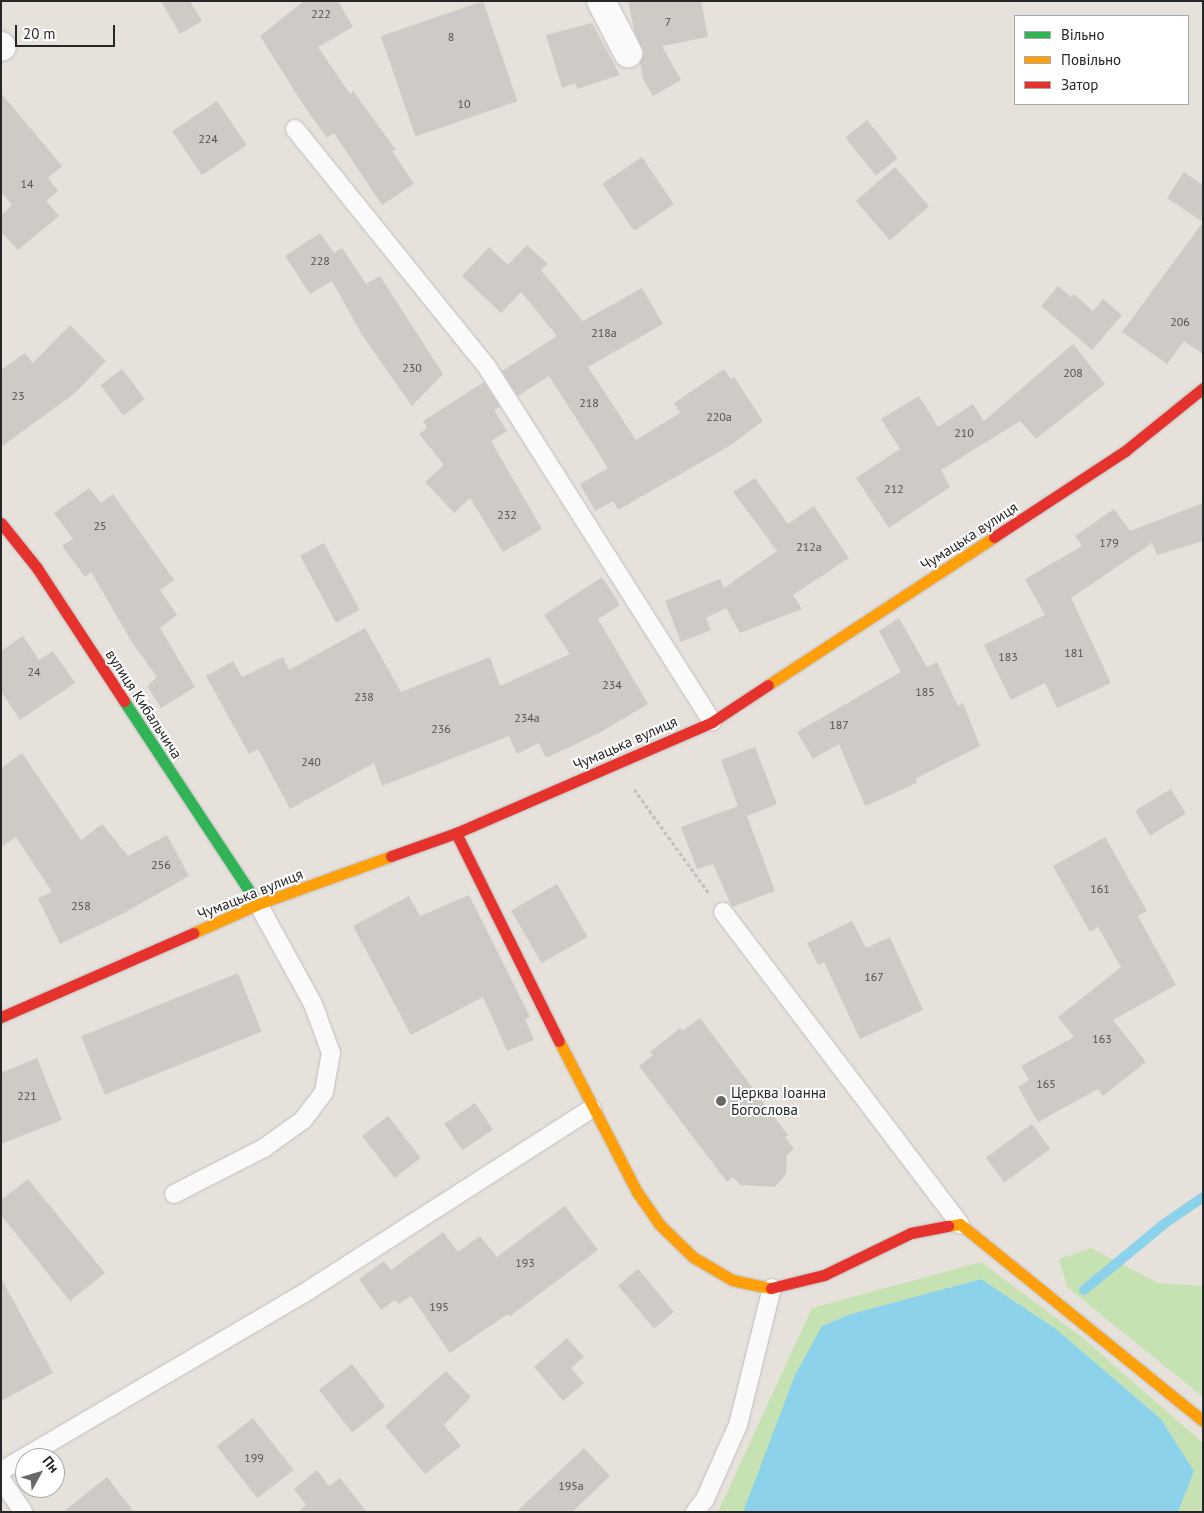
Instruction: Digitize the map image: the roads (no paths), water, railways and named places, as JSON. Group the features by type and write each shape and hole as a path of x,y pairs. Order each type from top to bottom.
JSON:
{"street":[{"path":"601,1 628,53"},
{"name":"Чумацька вулиця","path":"5,1009 258,904 456,833 712,722 1126,451 1203,388"},
{"name":"вулиця Кибальчича","path":"1,523 37,568 258,904"},
{"path":"456,833 592,1108 637,1192 660,1225 693,1257 732,1280 772,1288 824,1275 911,1233 960,1224 1203,1421"}],"lane":[{"path":"294,129 487,366 712,722"},
{"path":"174,1194 264,1148 303,1120 324,1092 331,1053 313,1004 258,904"},
{"path":"723,912 960,1224"},
{"path":"1,1471 309,1290 592,1108"},
{"path":"695,1512 706,1500 738,1425 772,1288"},
{"path":"1,1479 23,1512"}],"water":[{"path":"981,1279 1056,1329 1161,1419 1194,1471 1178,1512 743,1512 795,1375 822,1326 851,1314"}],"waterway":[{"path":"1084,1290 1164,1224 1203,1197"}],"place":[{"name":"Церква Іоанна Богослова","path":"721,1101"}]}
